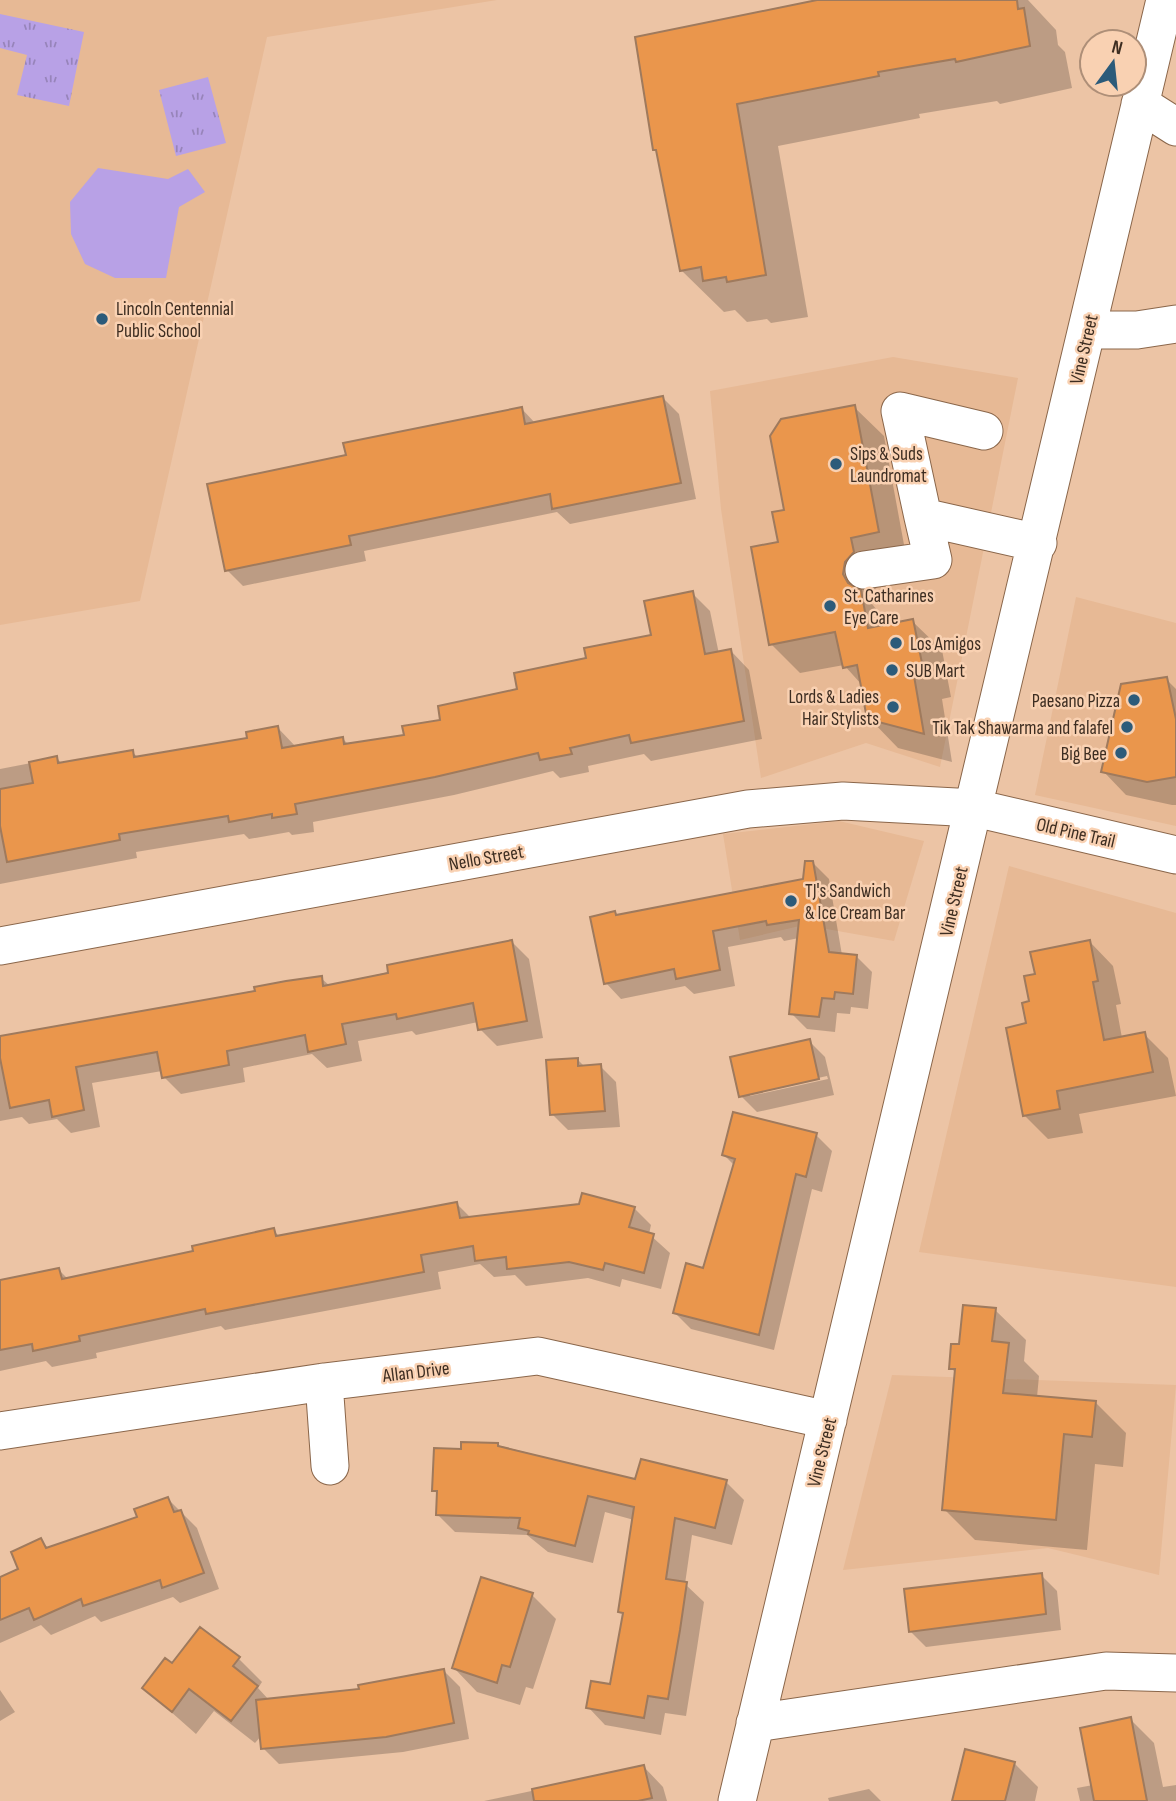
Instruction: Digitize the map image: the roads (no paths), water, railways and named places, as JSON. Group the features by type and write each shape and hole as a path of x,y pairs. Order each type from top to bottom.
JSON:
{"street":[{"name":"Vine Street","path":"737,1801 1165,0"},
{"path":"1140,104 1176,127"},
{"path":"1087,330 1137,330 1176,324"},
{"path":"864,570 933,560 900,411 984,431"},
{"path":"923,517 1038,542"},
{"name":"Nello Street","path":"0,946 748,809 844,801 975,808"},
{"name":"Old Pine Trail","path":"975,808 1176,855"},
{"name":"Allan Drive","path":"0,1431 324,1382 538,1356 828,1420"},
{"path":"324,1382 330,1466"},
{"path":"755,1723 1106,1671 1176,1673"}],"place":[{"name":"Lincoln Centennial Public School","path":"102,319"},
{"name":"Sips & Suds Laundromat","path":"836,464"},
{"name":"St. Catharines Eye Care","path":"830,606"},
{"name":"Los Amigos","path":"896,643"},
{"name":"SUB Mart","path":"892,670"},
{"name":"Paesano Pizza","path":"1134,700"},
{"name":"Lords & Ladies Hair Stylists","path":"893,707"},
{"name":"Tik Tak Shawarma and falafel","path":"1127,727"},
{"name":"Big Bee","path":"1121,753"},
{"name":"TJ's Sandwich & Ice Cream Bar","path":"791,901"}]}
